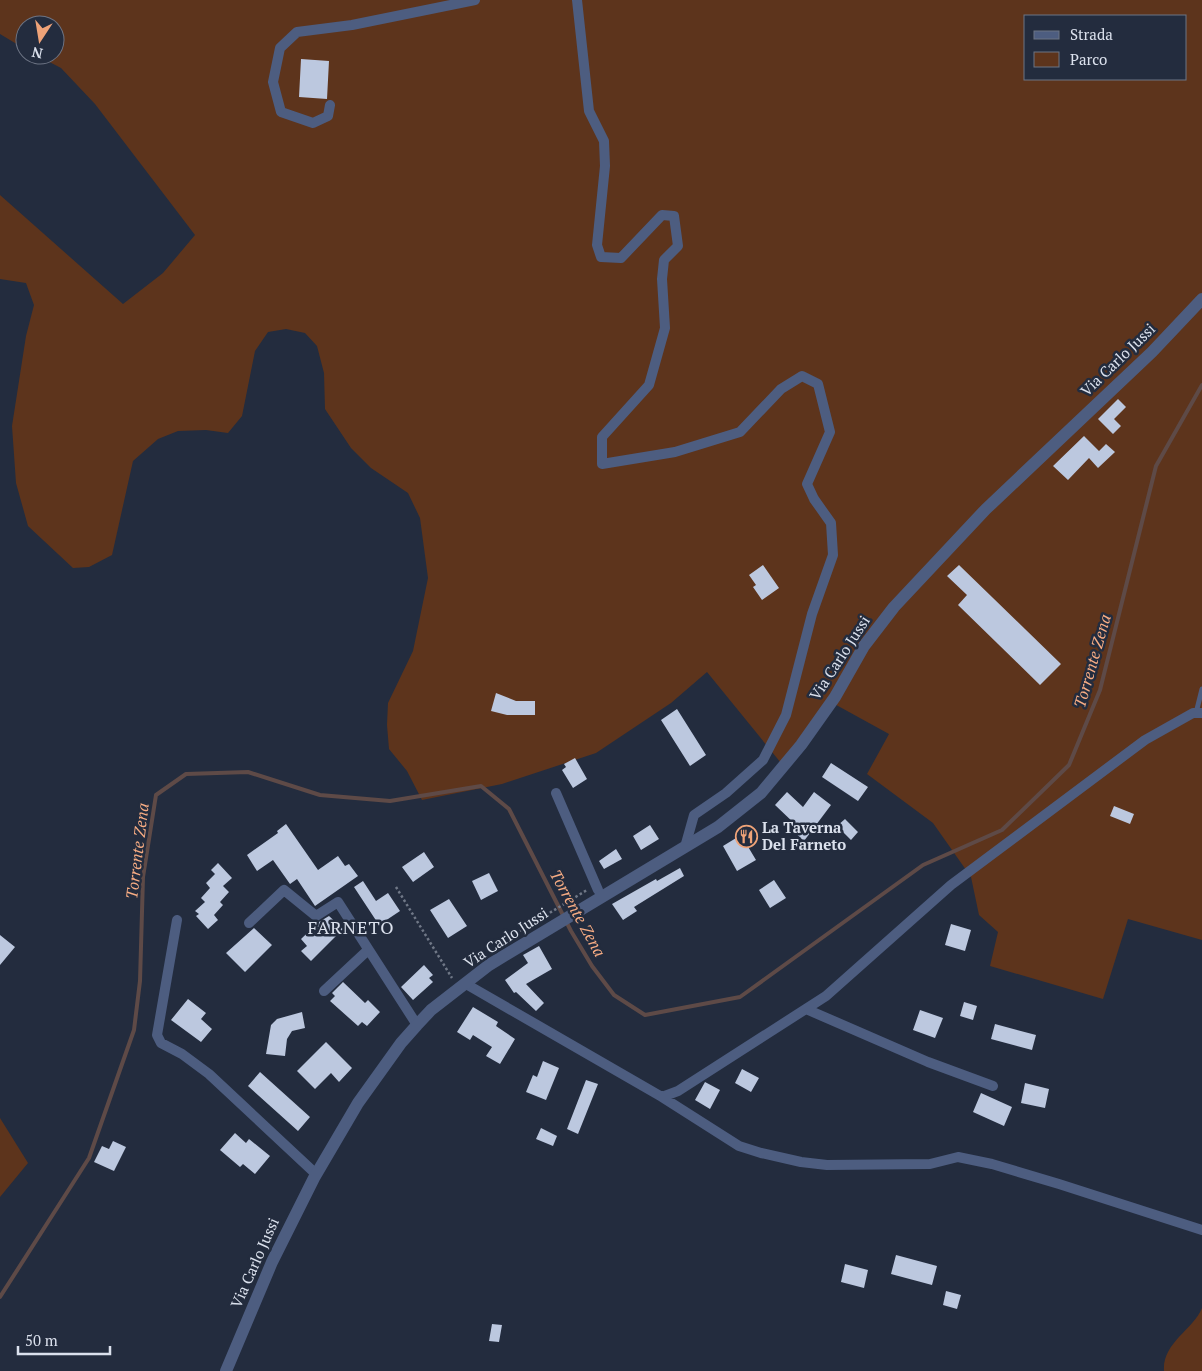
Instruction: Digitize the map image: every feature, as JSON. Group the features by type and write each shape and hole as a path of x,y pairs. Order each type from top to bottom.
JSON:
{"street":[{"path":"330,105 328,116 313,123 281,112 273,82 280,48 297,32 352,25 475,0"},
{"path":"578,0 589,111 604,142 605,166 597,245 601,257 621,258 662,214 674,216 678,246 664,260 662,279 664,328 649,385 602,438 602,464 676,452 740,432 782,389 802,376 818,384 830,432 807,484 814,499 832,523 833,555 812,614 786,715 763,760 726,793 694,815 685,847"},
{"name":"Via Carlo Jussi","path":"226,1371 272,1262 316,1174 358,1103 401,1043 417,1025 431,1010 489,965 718,828 761,793 801,745 835,697 864,646 894,607 986,509 1152,352 1202,299"},
{"path":"662,1097 678,1091 826,996 951,885 1145,740 1199,713"},
{"path":"556,793 598,890"},
{"path":"249,923 284,890 316,916 338,902 417,1025"},
{"path":"177,920 158,1036 160,1043 182,1054 209,1074 316,1174"},
{"path":"324,991 368,950"},
{"name":"Via Carlo Jussi","path":"466,984 662,1097 739,1146 801,1162 827,1165 930,1164 958,1156 1059,1184 1202,1230"},
{"path":"806,1009 928,1062 993,1086"}],"lane":[{"path":"1199,713 1202,690"}],"path":[{"path":"396,887 453,980"},
{"path":"534,921 585,890"}],"green space":[{"path":"0,0 1202,0 1202,940 1128,919 1103,999 990,966 998,932 979,915 971,877 933,823 867,774 889,734 829,701 781,763 707,672 671,703 596,753 502,784 422,800 407,771 389,749 387,725 388,703 413,651 428,578 420,518 408,493 371,468 351,448 325,409 324,373 317,346 305,333 286,329 268,332 255,351 242,416 228,433 206,430 178,431 158,439 133,461 112,555 89,567 73,568 28,526 16,483 12,426 26,336 34,305 26,283 0,279 0,195 123,304 163,273 195,235 95,104 61,68 55,65 65,65 65,15 15,15 15,43 0,34"},
{"path":"0,1118 28,1163 0,1197"},
{"path":"1202,1308 1202,1371 1164,1371 1168,1352 1198,1316"}],"building":[{"path":"301,59 329,61 327,99 299,97"},
{"path":"1118,399 1126,407 1114,419 1121,426 1113,434 1098,419"},
{"path":"1084,436 1099,451 1106,444 1115,452 1098,468 1089,458 1068,480 1053,466"},
{"path":"763,565 779,588 762,600 753,587 756,585 749,575"},
{"path":"959,565 1061,664 1040,685 958,605 967,595 947,576"},
{"path":"496,693 516,701 535,701 535,715 507,715 491,711"},
{"path":"677,709 706,755 690,766 661,720"},
{"path":"575,758 587,779 573,788 562,770 566,767 564,764"},
{"path":"831,763 868,787 858,801 822,777"},
{"path":"787,792 803,807 814,792 831,805 804,841 792,830 796,825 775,805"},
{"path":"1114,806 1134,814 1130,824 1110,816"},
{"path":"845,819 858,832 851,840 837,826"},
{"path":"286,824 318,870 338,856 345,866 349,864 358,876 315,906 297,879 290,884 273,860 257,871 247,855 278,833 277,831"},
{"path":"650,825 659,839 641,850 633,836"},
{"path":"741,835 756,860 737,871 723,846"},
{"path":"616,849 622,859 604,869 599,861"},
{"path":"424,852 434,867 413,882 402,867"},
{"path":"218,863 232,878 223,886 229,892 220,902 223,905 214,915 218,920 208,929 196,916 199,914 195,911 205,902 201,898 210,888 206,883 215,874 211,870"},
{"path":"680,868 684,876 634,907 637,911 623,920 612,904 656,879 657,881"},
{"path":"489,873 498,891 481,900 472,881"},
{"path":"774,880 786,898 770,908 759,890"},
{"path":"363,881 376,901 388,893 400,911 379,925 354,887"},
{"path":"449,899 467,926 448,938 430,910"},
{"path":"329,916 343,929 311,961 301,951 307,946 301,939 319,922"},
{"path":"951,924 971,930 965,951 945,945"},
{"path":"254,928 272,945 245,972 226,953"},
{"path":"0,935 15,947 0,965"},
{"path":"539,946 552,969 526,984 544,1003 536,1011 516,992 514,993 505,980 528,963 523,955"},
{"path":"424,965 433,975 429,978 433,982 413,1000 401,987"},
{"path":"343,982 365,1003 368,1000 380,1012 367,1026 362,1022 358,1026 330,1001 335,996 332,993"},
{"path":"188,999 206,1013 201,1019 212,1029 201,1042 171,1020"},
{"path":"964,1002 977,1006 973,1020 960,1016"},
{"path":"473,1007 498,1022 496,1026 515,1039 500,1064 486,1056 492,1047 473,1035 470,1040 457,1032"},
{"path":"920,1010 943,1018 935,1038 913,1030"},
{"path":"302,1012 305,1028 292,1031 287,1039 285,1056 266,1054 271,1025 277,1019"},
{"path":"995,1024 1036,1035 1032,1050 991,1039"},
{"path":"326,1042 352,1068 339,1082 331,1073 315,1089 297,1071"},
{"path":"543,1061 559,1068 546,1100 526,1092 533,1075 537,1077"},
{"path":"742,1069 759,1078 751,1092 735,1083"},
{"path":"260,1072 310,1117 298,1131 248,1086"},
{"path":"586,1080 598,1084 578,1134 567,1129"},
{"path":"705,1082 720,1090 710,1109 695,1100"},
{"path":"1025,1083 1049,1089 1045,1108 1021,1103"},
{"path":"981,1093 1012,1107 1004,1126 973,1112"},
{"path":"541,1128 557,1136 553,1146 536,1139"},
{"path":"235,1133 246,1143 249,1139 270,1156 255,1174 243,1164 240,1167 220,1150"},
{"path":"113,1141 126,1147 114,1171 94,1162 102,1146 109,1149"},
{"path":"896,1255 937,1266 932,1285 891,1274"},
{"path":"845,1264 868,1270 864,1288 841,1282"},
{"path":"946,1291 961,1295 957,1309 943,1305"},
{"path":"492,1324 502,1325 499,1342 489,1341"}],"waterway":[{"name":"Torrente Zena","path":"0,1297 89,1158 134,1030 140,981 143,877 156,795 186,774 248,772 320,795 390,801 481,786 509,809 571,931 592,966 614,995 645,1015 740,997 923,865 1002,830 1069,765 1100,690 1156,466 1202,385"}],"place":[{"name":"La Taverna Del Farneto","path":"746,837"}],"district":[{"name":"FARNETO","path":"351,928"}]}
